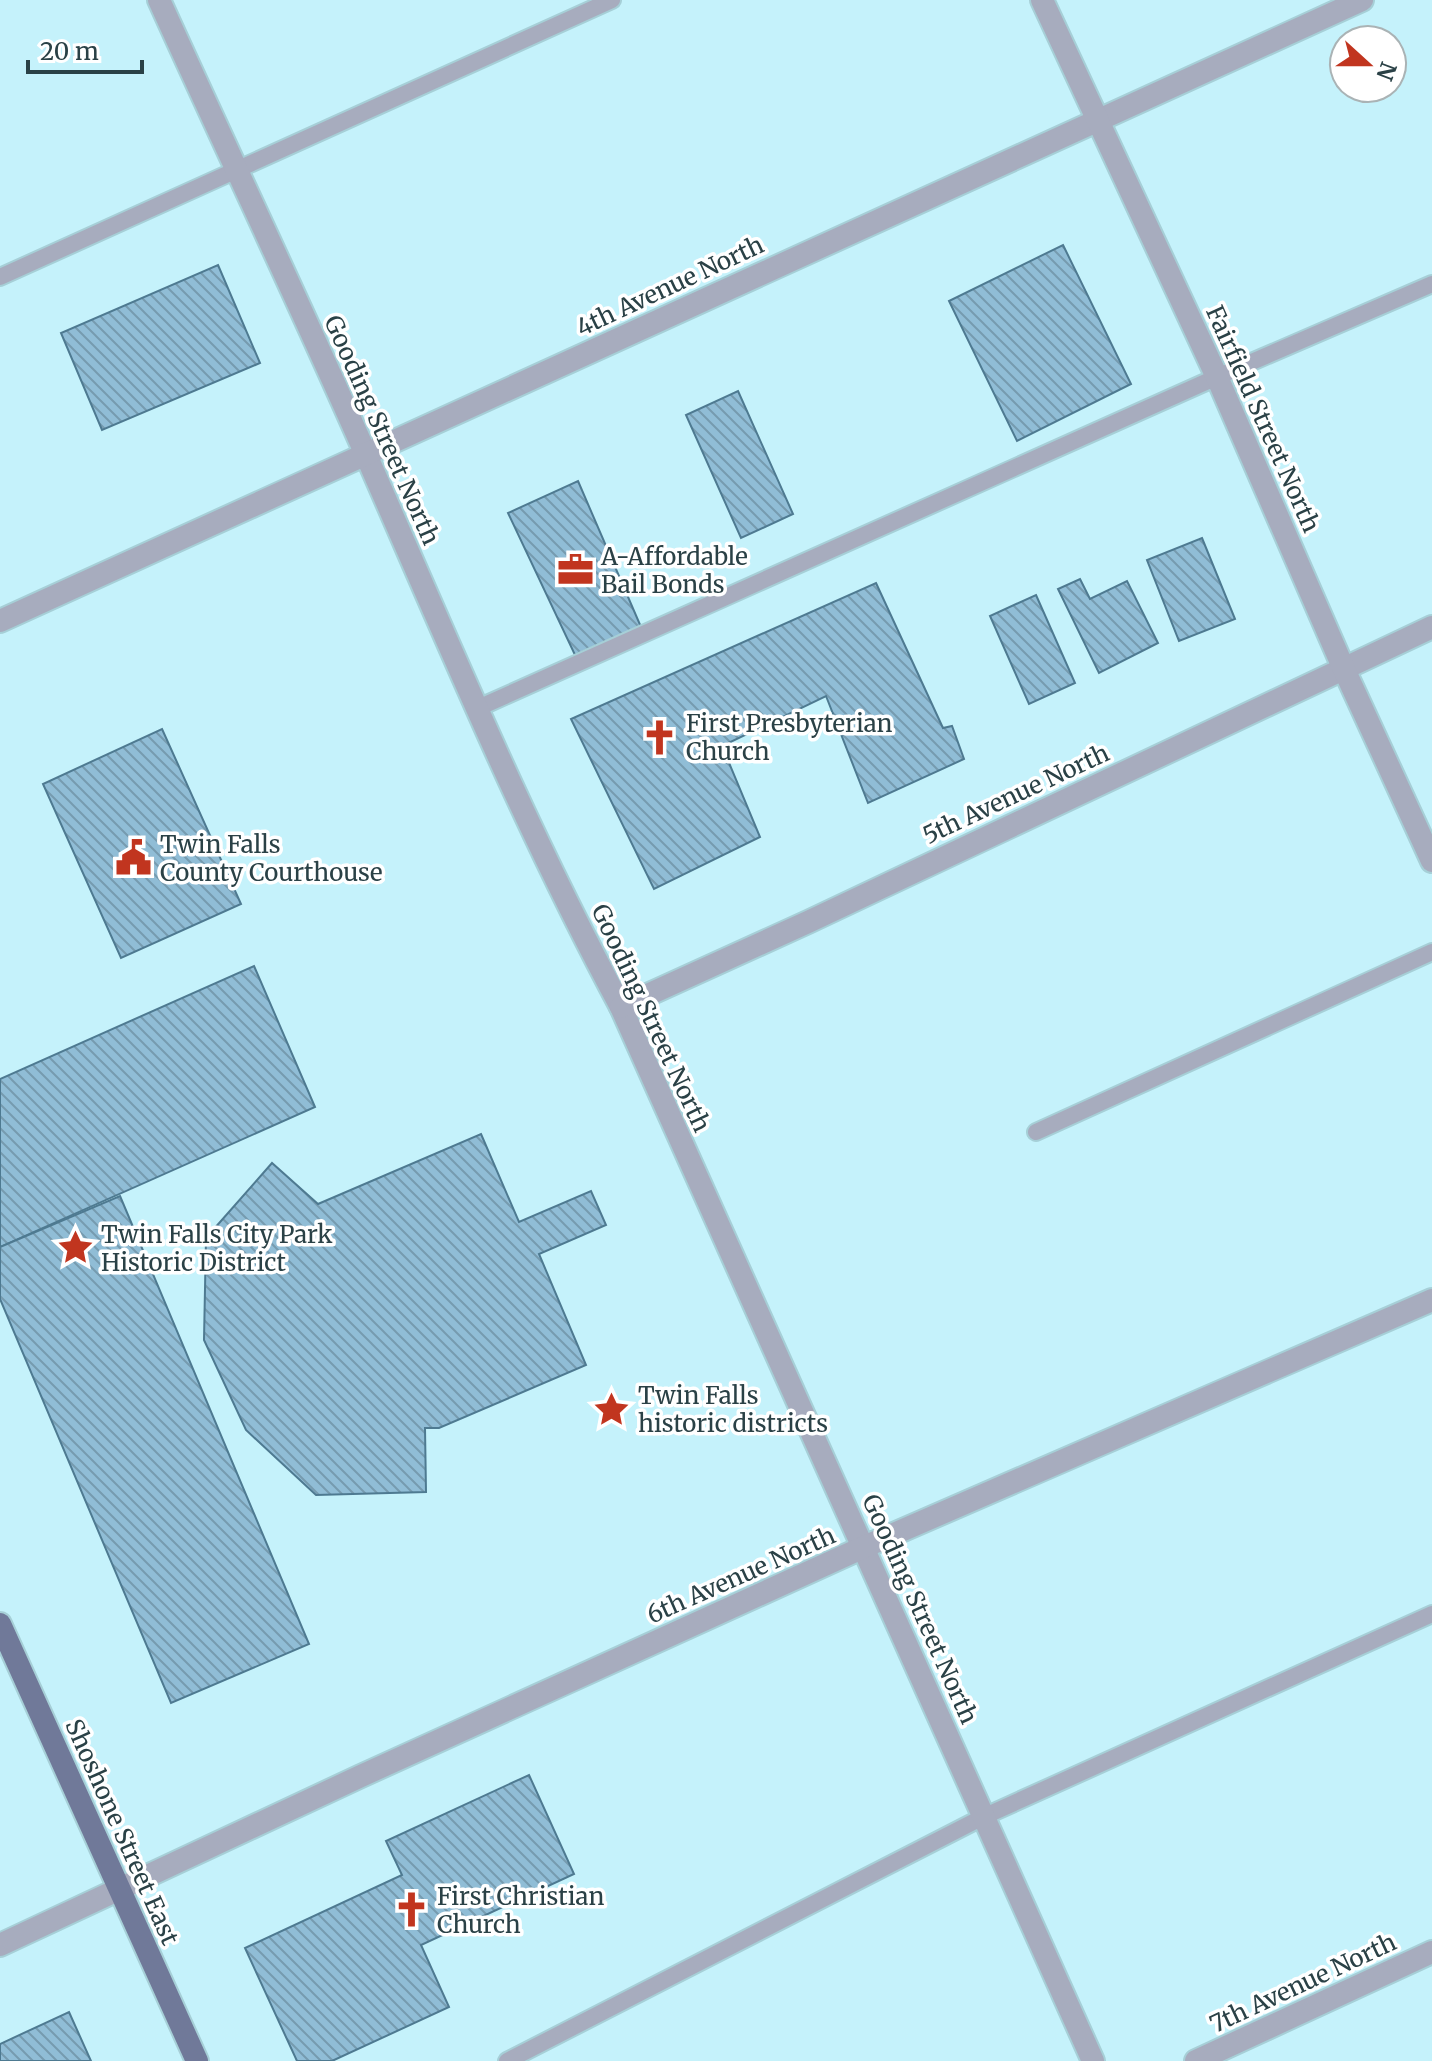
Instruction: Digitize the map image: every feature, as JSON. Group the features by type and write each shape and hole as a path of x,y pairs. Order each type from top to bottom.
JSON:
{"main road":[{"name":"Shoshone Street East","path":"0,1624 197,2061"}],"street":[{"name":"Gooding Street North","path":"159,0 478,708 586,941 621,1007 1093,2061"},
{"name":"Fairfield Street North","path":"1042,0 1217,377 1343,667 1432,861"},
{"name":"4th Avenue North","path":"0,621 1362,0"},
{"name":"5th Avenue North","path":"621,1007 1432,627"},
{"name":"6th Avenue North","path":"0,1945 361,1776 864,1547 1432,1300"},
{"name":"7th Avenue North","path":"1196,2061 1432,1952"}],"lane":[{"path":"0,277 612,0"},
{"path":"478,708 1432,284"},
{"path":"1036,1132 1432,952"},
{"path":"507,2061 983,1817 1432,1614"}],"building":[{"path":"1063,245 1131,384 1017,441 949,301"},
{"path":"218,265 260,363 102,430 61,333"},
{"path":"738,391 793,514 741,538 686,415"},
{"name":"A-Affordable Bail Bonds","path":"578,481 641,627 575,655 508,513"},
{"path":"1202,538 1235,619 1179,641 1147,560"},
{"path":"1080,579 1090,599 1127,581 1158,643 1099,673 1058,589"},
{"name":"First Presbyterian Church","path":"876,583 943,728 952,726 964,759 868,803 826,696 722,746 760,837 654,889 571,719"},
{"path":"1036,595 1075,683 1029,704 990,616"},
{"path":"162,729 241,904 121,958 43,784"},
{"path":"254,966 315,1107 0,1247 0,1079"},
{"path":"481,1134 519,1222 591,1191 606,1225 539,1254 586,1365 439,1428 425,1428 426,1492 316,1495 246,1430 204,1340 206,1238 272,1163 318,1204"},
{"path":"120,1196 309,1644 171,1703 0,1299 0,1247"},
{"name":"First Christian Church","path":"529,1775 574,1874 421,1945 449,2007 332,2061 297,2061 245,1948 402,1875 386,1841"},
{"path":"69,2012 91,2061 0,2061 0,2044"}],"place":[{"name":"A-Affordable Bail Bonds","path":"575,570"},
{"name":"First Presbyterian Church","path":"660,737"},
{"name":"Twin Falls County Courthouse","path":"134,858"},
{"name":"Twin Falls City Park Historic District","path":"75,1248"},
{"name":"Twin Falls historic districts","path":"612,1409"},
{"name":"First Christian Church","path":"411,1910"}]}
